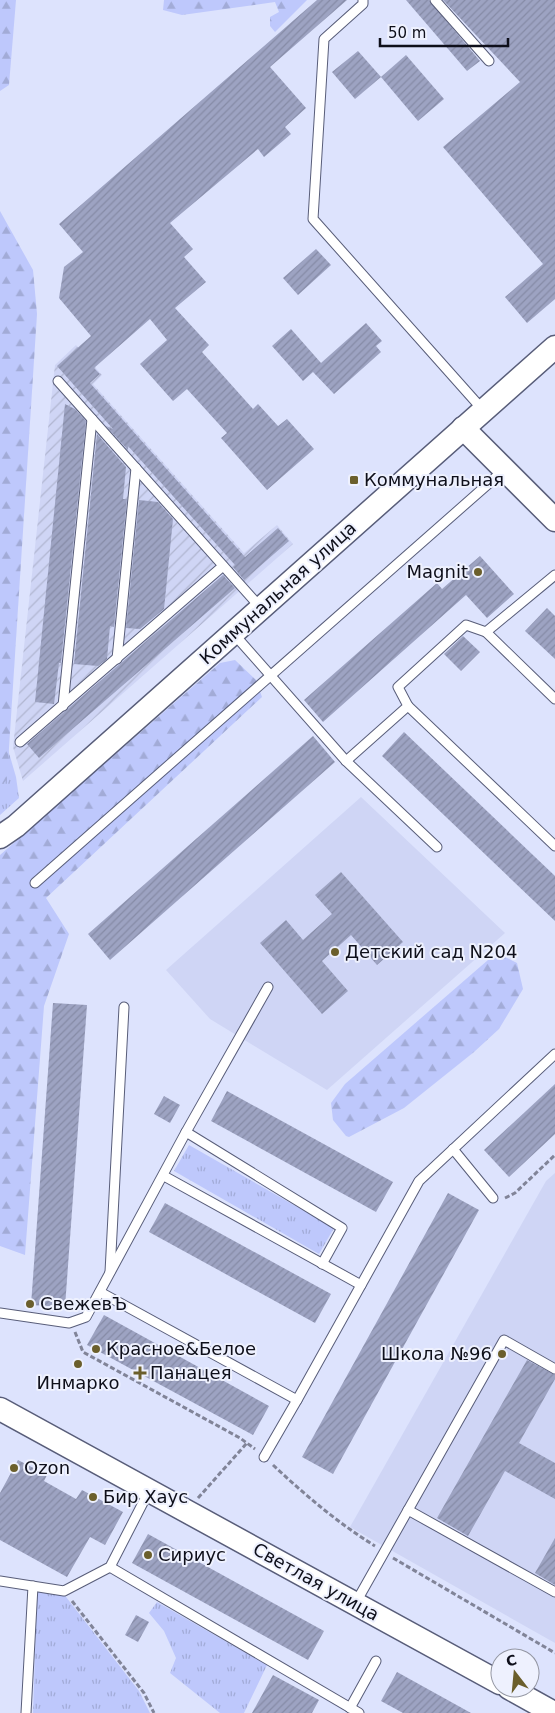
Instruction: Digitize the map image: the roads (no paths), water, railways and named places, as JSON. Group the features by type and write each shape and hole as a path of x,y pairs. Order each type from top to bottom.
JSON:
{"street":[{"name":"Коммунальная улица","path":"0,837 16,826 555,346"},
{"path":"463,428 555,520"},
{"name":"Светлая улица","path":"0,1409 490,1678"},
{"path":"527,1698 554,1713"}],"lane":[{"path":"363,0 363,4 324,39 313,219 484,410"},
{"path":"435,0 489,61"},
{"path":"58,381 261,608"},
{"path":"63,706 92,419"},
{"path":"117,659 136,468"},
{"path":"35,883 505,469"},
{"path":"20,742 223,566"},
{"path":"486,632 555,575"},
{"path":"555,699 486,632 466,625 398,687 408,706 555,846"},
{"path":"233,633 346,761 437,847"},
{"path":"346,761 408,706"},
{"path":"0,1313 35,1320 72,1322 86,1317 164,1176 186,1132 268,987"},
{"path":"110,1274 124,1006"},
{"path":"264,1457 298,1400 418,1181 555,1054"},
{"path":"186,1132 342,1228 322,1264"},
{"path":"453,1148 493,1198"},
{"path":"164,1176 361,1285"},
{"path":"100,1292 298,1400"},
{"path":"355,1604 504,1340 555,1369"},
{"path":"0,1581 64,1591 110,1567 149,1491"},
{"path":"408,1510 555,1592"},
{"path":"110,1567 355,1711 376,1661"},
{"path":"26,1713 34,1586"}],"place":[{"name":"Коммунальная","path":"354,480"},
{"name":"Magnit","path":"478,572"},
{"name":"Детский сад N204","path":"335,952"},
{"name":"СвежевЪ","path":"30,1304"},
{"name":"Красное&Белое","path":"96,1349"},
{"name":"Школа №96","path":"502,1354"},
{"name":"Инмарко","path":"78,1364"},
{"name":"Панацея","path":"140,1373"},
{"name":"Ozon","path":"14,1468"},
{"name":"Бир Хаус","path":"93,1497"},
{"name":"Сириус","path":"148,1555"}]}
